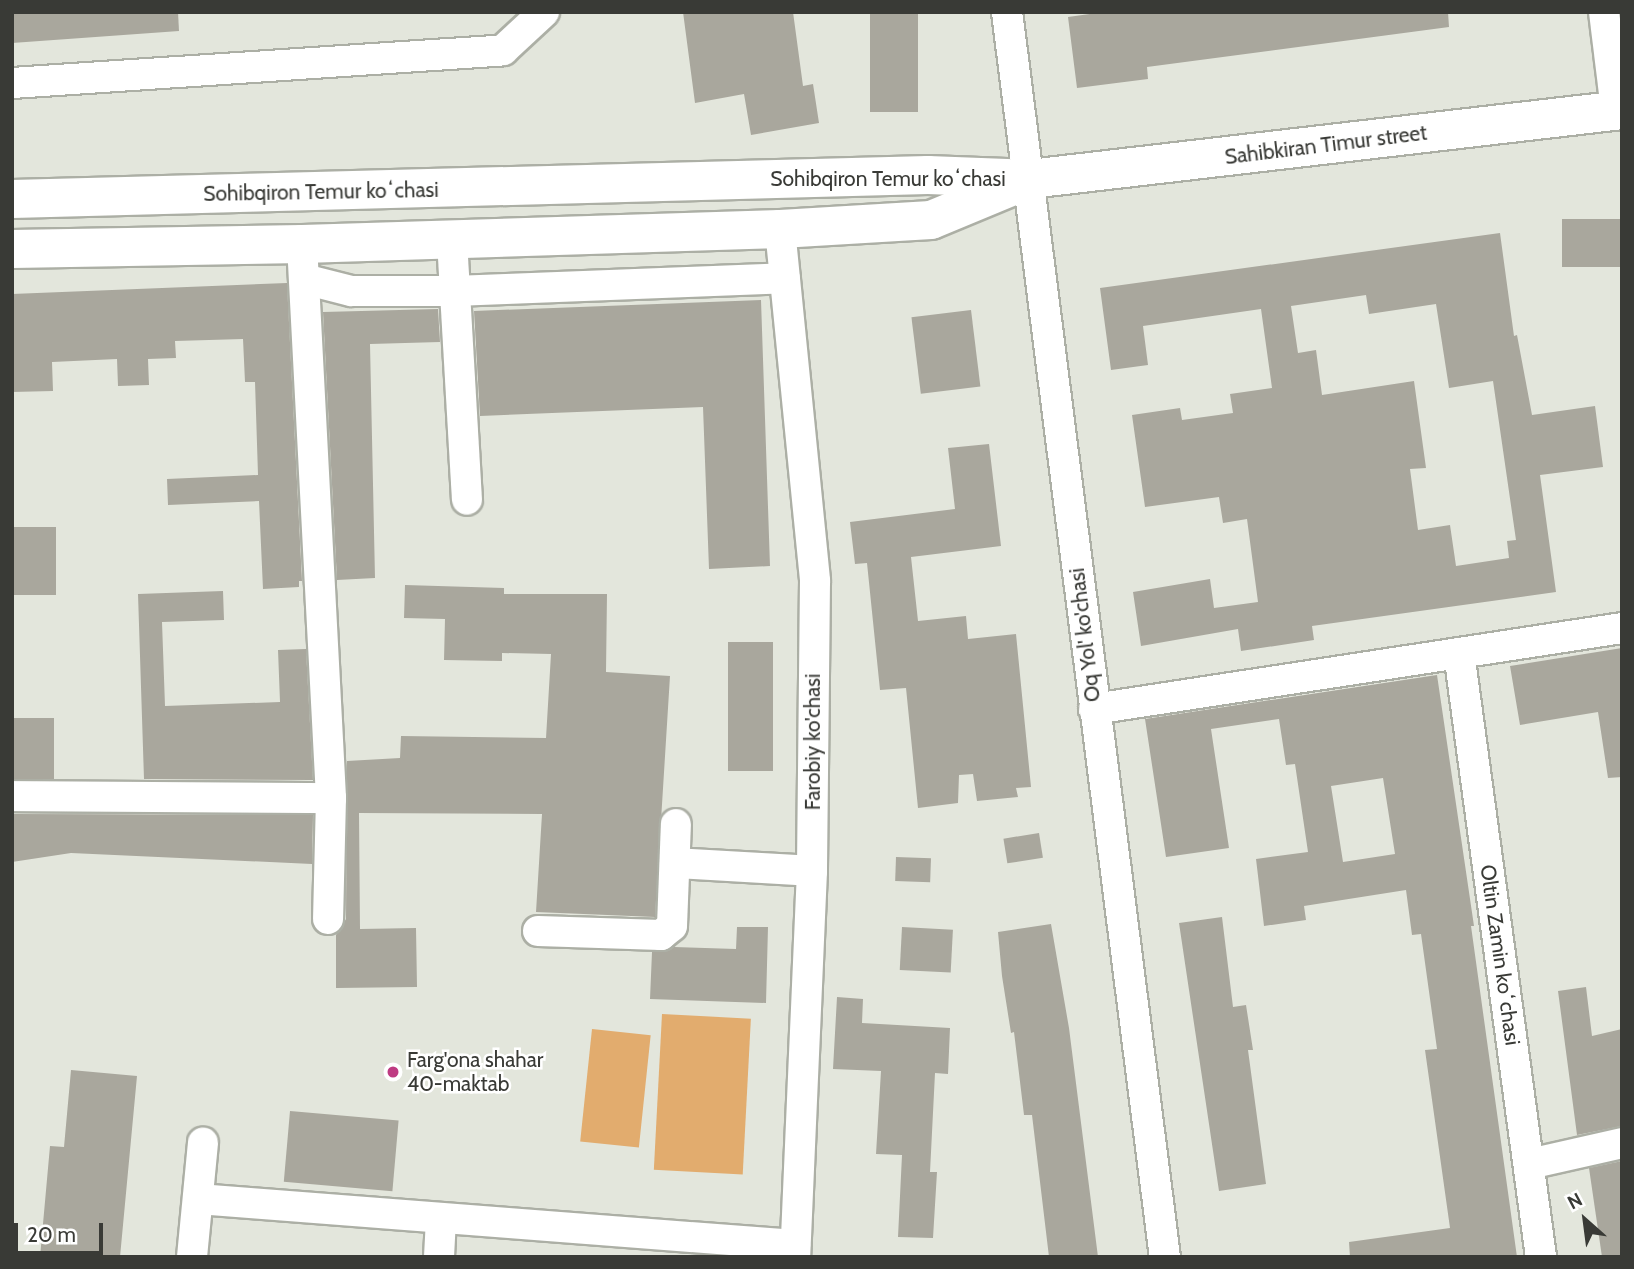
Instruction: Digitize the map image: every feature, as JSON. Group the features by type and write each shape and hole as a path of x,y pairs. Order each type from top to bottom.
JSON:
{"main road":[{"name":"Sahibkiran Timur street","path":"1030,179 1619,110"},
{"name":"Sohibqiron Temur koʻchasi","path":"12,199 928,175 1030,179"},
{"name":"Sohibqiron Temur koʻchasi","path":"12,249 304,262 452,240 780,229 931,220 1030,179"}],"street":[{"path":"12,83 503,50 544,12"},
{"name":"Oq Yol' ko'chasi","path":"1007,12 1165,1257"},
{"path":"1604,12 1619,110"},
{"name":"Farobiy ko'chasi","path":"780,229 815,581 812,871 795,1251"},
{"path":"452,240 467,500"},
{"path":"304,262 351,290 454,291 785,278"},
{"path":"304,262 331,798 328,919"},
{"path":"1094,709 1622,628"},
{"name":"Oltin Zamin koʻchasi","path":"1459,653 1541,1257"},
{"path":"12,796 331,798"},
{"path":"538,931 661,935 672,926 676,824"},
{"path":"675,863 812,871"},
{"path":"192,1257 203,1143"},
{"path":"1528,1164 1622,1143"},
{"path":"198,1199 795,1251"},
{"path":"439,1257 441,1219"}],"shaded area":[{"path":"662,1014 751,1019 743,1174 654,1170"},
{"path":"592,1029 651,1035 639,1148 580,1141"}],"building":[{"path":"12,12 178,12 179,31 12,43"},
{"path":"683,12 793,12 803,86 813,84 819,123 751,135 744,94 695,103"},
{"path":"870,12 918,12 918,112 870,112"},
{"path":"1104,12 1448,12 1449,27 1147,67 1148,79 1077,88 1068,17"},
{"path":"1562,219 1622,219 1622,267 1562,267"},
{"path":"1500,233 1514,336 1517,335 1532,415 1595,406 1603,467 1540,475 1556,592 1312,626 1314,640 1241,651 1238,629 1141,646 1133,592 1210,579 1214,608 1258,602 1247,519 1223,523 1219,497 1145,507 1132,415 1180,408 1182,420 1233,413 1230,394 1272,388 1261,309 1143,326 1148,365 1111,370 1100,288","holes":["1366,295 1369,314 1436,304 1449,388 1493,381 1516,540 1507,541 1509,558 1456,566 1450,525 1418,530 1410,469 1426,468 1414,381 1322,395 1316,350 1298,353 1291,306"]},
{"path":"287,283 302,581 299,581 299,587 263,589 259,501 168,505 167,479 258,475 255,382 245,382 243,339 175,341 176,358 148,359 149,385 118,386 117,359 52,362 53,391 12,392 12,294"},
{"path":"761,300 770,566 709,569 703,407 480,416 474,311"},
{"path":"438,309 440,342 370,344 375,578 337,580 323,312"},
{"path":"971,310 980,386 921,394 911,317"},
{"path":"989,444 1001,546 911,557 918,621 966,616 968,639 1016,634 1031,787 1016,788 1018,797 977,801 973,774 959,775 958,803 918,808 906,688 880,690 867,563 855,564 850,522 955,509 948,448"},
{"path":"12,527 56,527 56,595 12,595"},
{"path":"405,585 504,588 504,594 607,594 606,672 670,676 655,917 536,912 542,814 359,813 360,929 416,928 417,987 336,988 336,935 346,919 347,761 400,758 401,736 546,738 551,654 502,653 502,661 444,660 445,619 404,618"},
{"path":"223,591 224,620 162,622 165,706 280,702 278,650 306,649 313,780 144,779 138,594"},
{"path":"728,642 773,642 773,771 728,771"},
{"path":"1622,648 1622,777 1608,778 1598,712 1520,725 1510,666"},
{"path":"1437,675 1474,926 1471,926 1517,1257 1350,1257 1349,1242 1450,1228 1425,1050 1437,1049 1421,934 1412,935 1406,890 1304,906 1306,920 1264,926 1256,859 1308,852 1295,764 1286,765 1279,719 1211,729 1229,848 1166,857 1145,719","holes":["1383,778 1395,854 1343,862 1331,786"]},
{"path":"12,718 54,718 54,779 12,779"},
{"path":"12,814 313,815 312,864 71,853 12,862"},
{"path":"1039,833 1043,858 1007,863 1003,839"},
{"path":"896,857 931,858 930,882 895,881"},
{"path":"1222,917 1233,1007 1246,1005 1253,1050 1248,1050 1266,1184 1219,1191 1179,923"},
{"path":"1051,924 1069,1028 1098,1257 1049,1257 1032,1115 1024,1115 1014,1032 1011,1033 1002,976 998,932"},
{"path":"737,927 768,927 766,1003 650,999 652,952 674,947 736,949"},
{"path":"902,927 953,930 951,973 900,970"},
{"path":"1586,987 1592,1036 1622,1029 1622,1126 1577,1135 1558,991"},
{"path":"837,997 863,999 862,1023 950,1028 948,1074 935,1073 930,1172 937,1172 933,1238 898,1237 902,1155 876,1154 881,1071 833,1069"},
{"path":"71,1070 137,1076 120,1257 40,1257 50,1146 64,1147"},
{"path":"290,1111 399,1120 392,1191 284,1182"},
{"path":"1622,1161 1622,1257 1602,1257 1589,1168"}],"place":[{"name":"Farg'ona shahar 40-maktab","path":"393,1072"}]}
